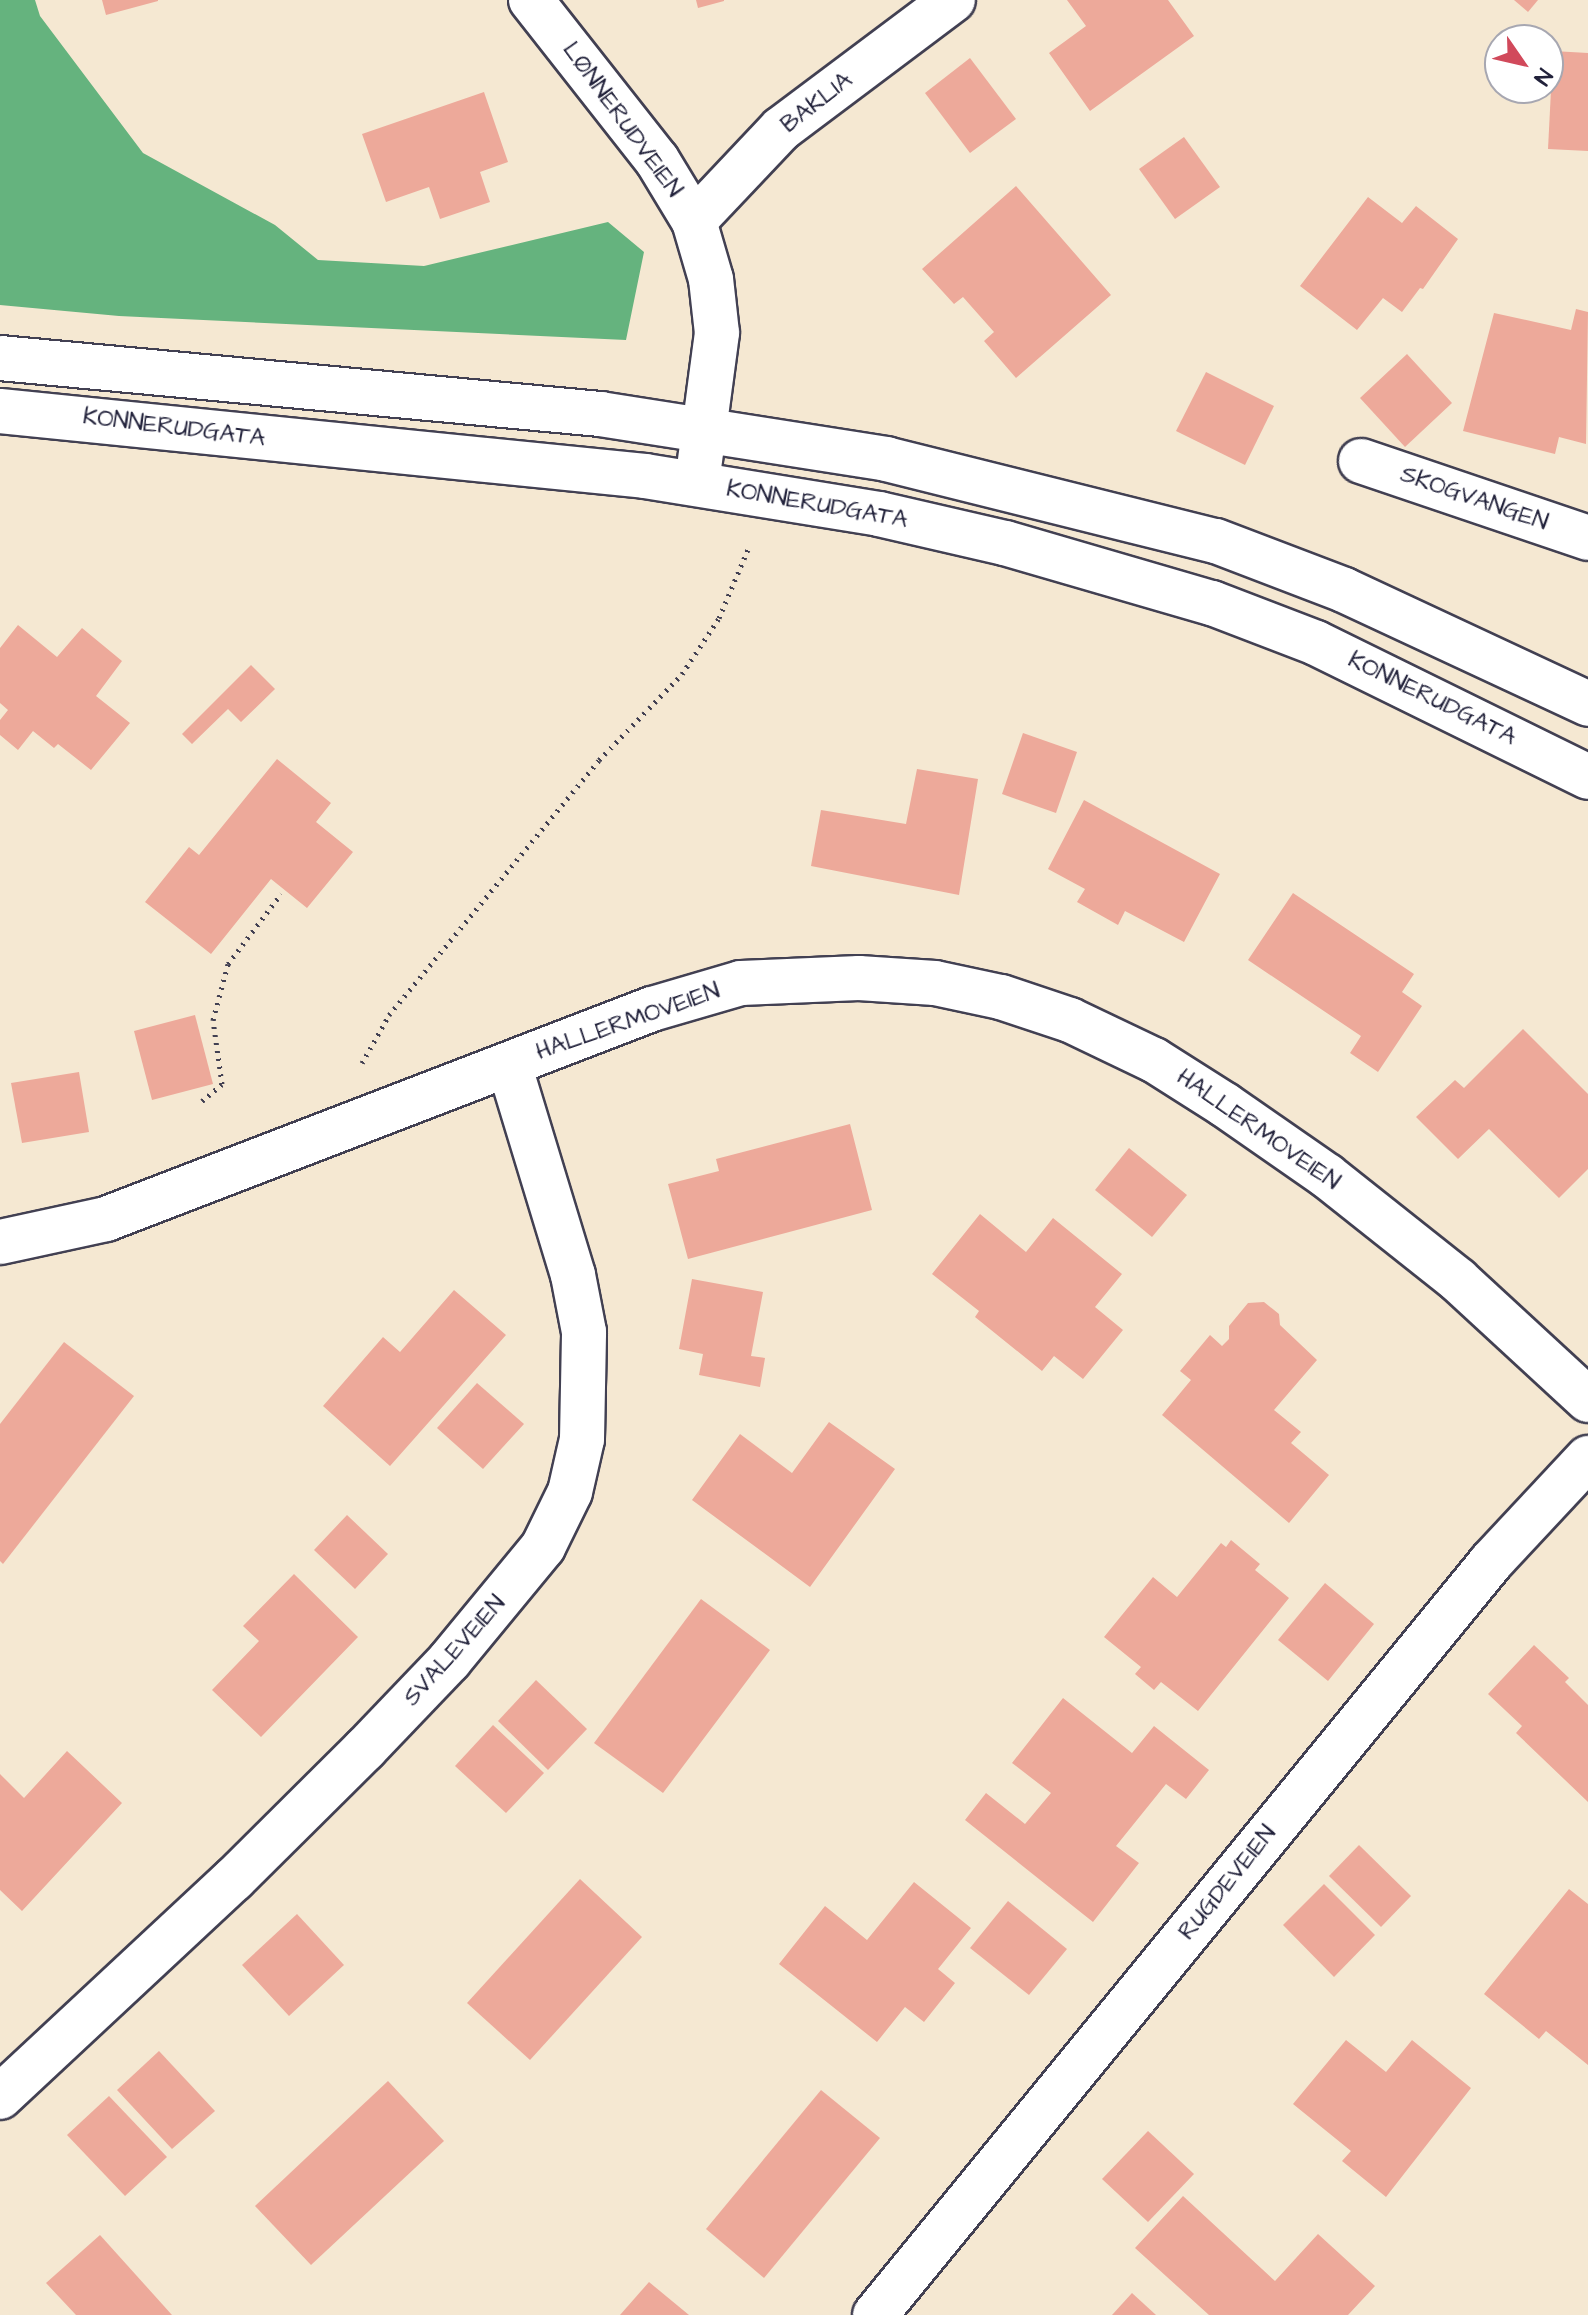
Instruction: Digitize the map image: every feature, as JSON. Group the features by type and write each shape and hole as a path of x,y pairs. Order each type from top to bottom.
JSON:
{"street":[{"name":"LØNNERUDVEIEN","path":"531,0 657,160 694,221 711,279 717,333 707,430 697,483"},
{"name":"BAKLIA","path":"694,221 781,129 953,0"},
{"path":"0,358 318,385 600,414 886,459 1216,541 1344,590 1501,660 1588,704"},
{"name":"KONNERUDGATA","path":"0,411 493,459 697,483 879,514 1005,543 1212,603 1316,643 1588,777"},
{"name":"SKOGVANGEN","path":"1361,461 1588,538"},
{"name":"HALLERMOVEIEN","path":"0,1242 106,1219 652,1009 741,983 859,978 935,983 1001,997 1070,1020 1126,1046 1225,1105 1327,1176 1446,1270 1588,1400"},
{"name":"SVALEVEIEN","path":"0,2097 234,1879 365,1749 449,1661 543,1547 570,1492 582,1439 584,1332 573,1275 509,1065"},
{"name":"RUGDEVEIEN","path":"875,2315 1492,1561 1588,1458"}],"path":[{"path":"350,1127 354,1085 367,1049 389,1015 599,760 682,674 719,618 750,546"},
{"path":"202,1101 222,1084 213,1020 228,964 281,894"}],"green space":[{"path":"0,0 35,0 40,16 143,153 275,225 318,260 424,266 608,222 644,252 626,340 119,316 0,305"}],"building":[{"path":"102,0 158,0 158,1 106,15"},
{"path":"696,0 724,0 724,1 698,8"},
{"path":"1067,0 1168,0 1194,36 1090,111 1049,53 1086,26"},
{"path":"1514,0 1538,0 1528,12"},
{"path":"1564,52 1588,53 1588,151 1548,149 1550,104 1564,104"},
{"path":"970,58 1016,119 970,153 925,93"},
{"path":"484,92 508,162 480,172 490,202 440,219 429,187 386,202 362,134"},
{"path":"1184,137 1220,187 1175,219 1139,169"},
{"path":"1016,186 1111,295 1016,378 984,341 994,332 963,297 954,304 922,269"},
{"path":"1368,197 1402,223 1416,206 1458,239 1423,289 1420,288 1402,312 1383,298 1357,330 1300,286"},
{"path":"1576,309 1588,312 1586,444 1559,437 1555,454 1463,431 1494,313 1571,330"},
{"path":"1407,354 1452,403 1405,447 1360,398"},
{"path":"1206,372 1274,406 1245,465 1176,431"},
{"path":"18,625 57,657 82,628 122,661 96,696 130,723 91,770 58,744 54,748 33,731 18,750 0,735 0,720 8,710 0,703 0,648"},
{"path":"251,665 275,689 241,722 228,709 192,744 182,734"},
{"path":"1023,733 1077,752 1056,813 1002,794"},
{"path":"277,759 331,803 316,822 353,852 307,908 271,879 211,954 145,902 189,847 199,855"},
{"path":"917,769 978,779 959,895 811,866 821,810 906,824"},
{"path":"1084,800 1220,874 1184,942 1125,911 1118,925 1077,902 1085,889 1048,869"},
{"path":"1293,893 1414,974 1402,992 1422,1006 1378,1072 1350,1053 1361,1036 1248,960"},
{"path":"195,1015 213,1084 152,1100 134,1031"},
{"path":"1523,1029 1588,1094 1588,1169 1559,1198 1489,1129 1458,1159 1416,1117 1455,1080 1464,1088"},
{"path":"79,1072 89,1132 22,1143 11,1083"},
{"path":"850,1124 872,1210 688,1259 668,1184 719,1171 716,1159"},
{"path":"1129,1148 1187,1195 1152,1237 1095,1190"},
{"path":"980,1214 1026,1252 1053,1218 1122,1274 1095,1307 1123,1330 1083,1379 1054,1356 1042,1371 975,1317 979,1311 932,1274"},
{"path":"692,1279 763,1292 751,1356 765,1358 760,1387 699,1375 703,1354 679,1349"},
{"path":"454,1290 506,1335 390,1466 323,1406 383,1337 400,1352"},
{"path":"1264,1302 1279,1314 1280,1325 1317,1360 1274,1410 1301,1432 1291,1443 1329,1475 1289,1523 1162,1415 1191,1380 1180,1371 1210,1335 1222,1346 1229,1339 1229,1326 1248,1303"},
{"path":"64,1342 134,1396 3,1564 0,1561 0,1424"},
{"path":"477,1383 524,1424 483,1469 437,1428"},
{"path":"829,1422 895,1469 810,1587 692,1500 740,1434 792,1473"},
{"path":"347,1515 388,1554 355,1589 314,1550"},
{"path":"1231,1540 1260,1564 1255,1570 1289,1598 1198,1711 1161,1682 1154,1690 1135,1674 1141,1667 1104,1637 1153,1577 1177,1597 1221,1543 1226,1547"},
{"path":"294,1574 358,1637 261,1737 212,1690 259,1641 243,1626"},
{"path":"1325,1583 1374,1624 1328,1681 1278,1640"},
{"path":"701,1599 770,1650 663,1793 594,1743"},
{"path":"1534,1645 1569,1678 1565,1682 1588,1705 1588,1802 1516,1733 1522,1726 1488,1694"},
{"path":"536,1680 587,1729 548,1770 498,1721"},
{"path":"1063,1698 1132,1753 1154,1726 1209,1770 1186,1799 1166,1784 1116,1846 1139,1863 1093,1922 965,1820 986,1793 1025,1824 1051,1793 1012,1763"},
{"path":"493,1725 544,1773 506,1813 455,1766"},
{"path":"67,1751 122,1803 22,1911 0,1890 0,1774 24,1798"},
{"path":"1359,1845 1411,1896 1381,1927 1329,1876"},
{"path":"580,1879 642,1937 530,2060 467,2003"},
{"path":"914,1882 971,1928 938,1969 955,1983 924,2022 905,2007 877,2042 779,1964 825,1906 867,1940"},
{"path":"1324,1884 1375,1935 1334,1977 1283,1925"},
{"path":"1569,1889 1588,1904 1588,2065 1546,2031 1539,2039 1484,1994"},
{"path":"1008,1901 1067,1949 1029,1995 970,1948"},
{"path":"297,1914 344,1965 289,2016 242,1965"},
{"path":"1346,2040 1386,2072 1412,2040 1471,2088 1386,2197 1342,2161 1351,2151 1293,2104"},
{"path":"159,2051 215,2111 172,2149 117,2090"},
{"path":"388,2081 444,2141 311,2265 255,2206"},
{"path":"821,2090 880,2138 764,2278 706,2229"},
{"path":"109,2096 167,2157 125,2196 67,2135"},
{"path":"1148,2131 1194,2174 1148,2222 1102,2179"},
{"path":"1183,2196 1275,2281 1318,2234 1375,2286 1348,2315 1209,2315 1135,2248"},
{"path":"100,2235 172,2315 76,2315 46,2283"},
{"path":"649,2282 689,2315 620,2315"},
{"path":"1132,2293 1156,2315 1112,2315"}]}
